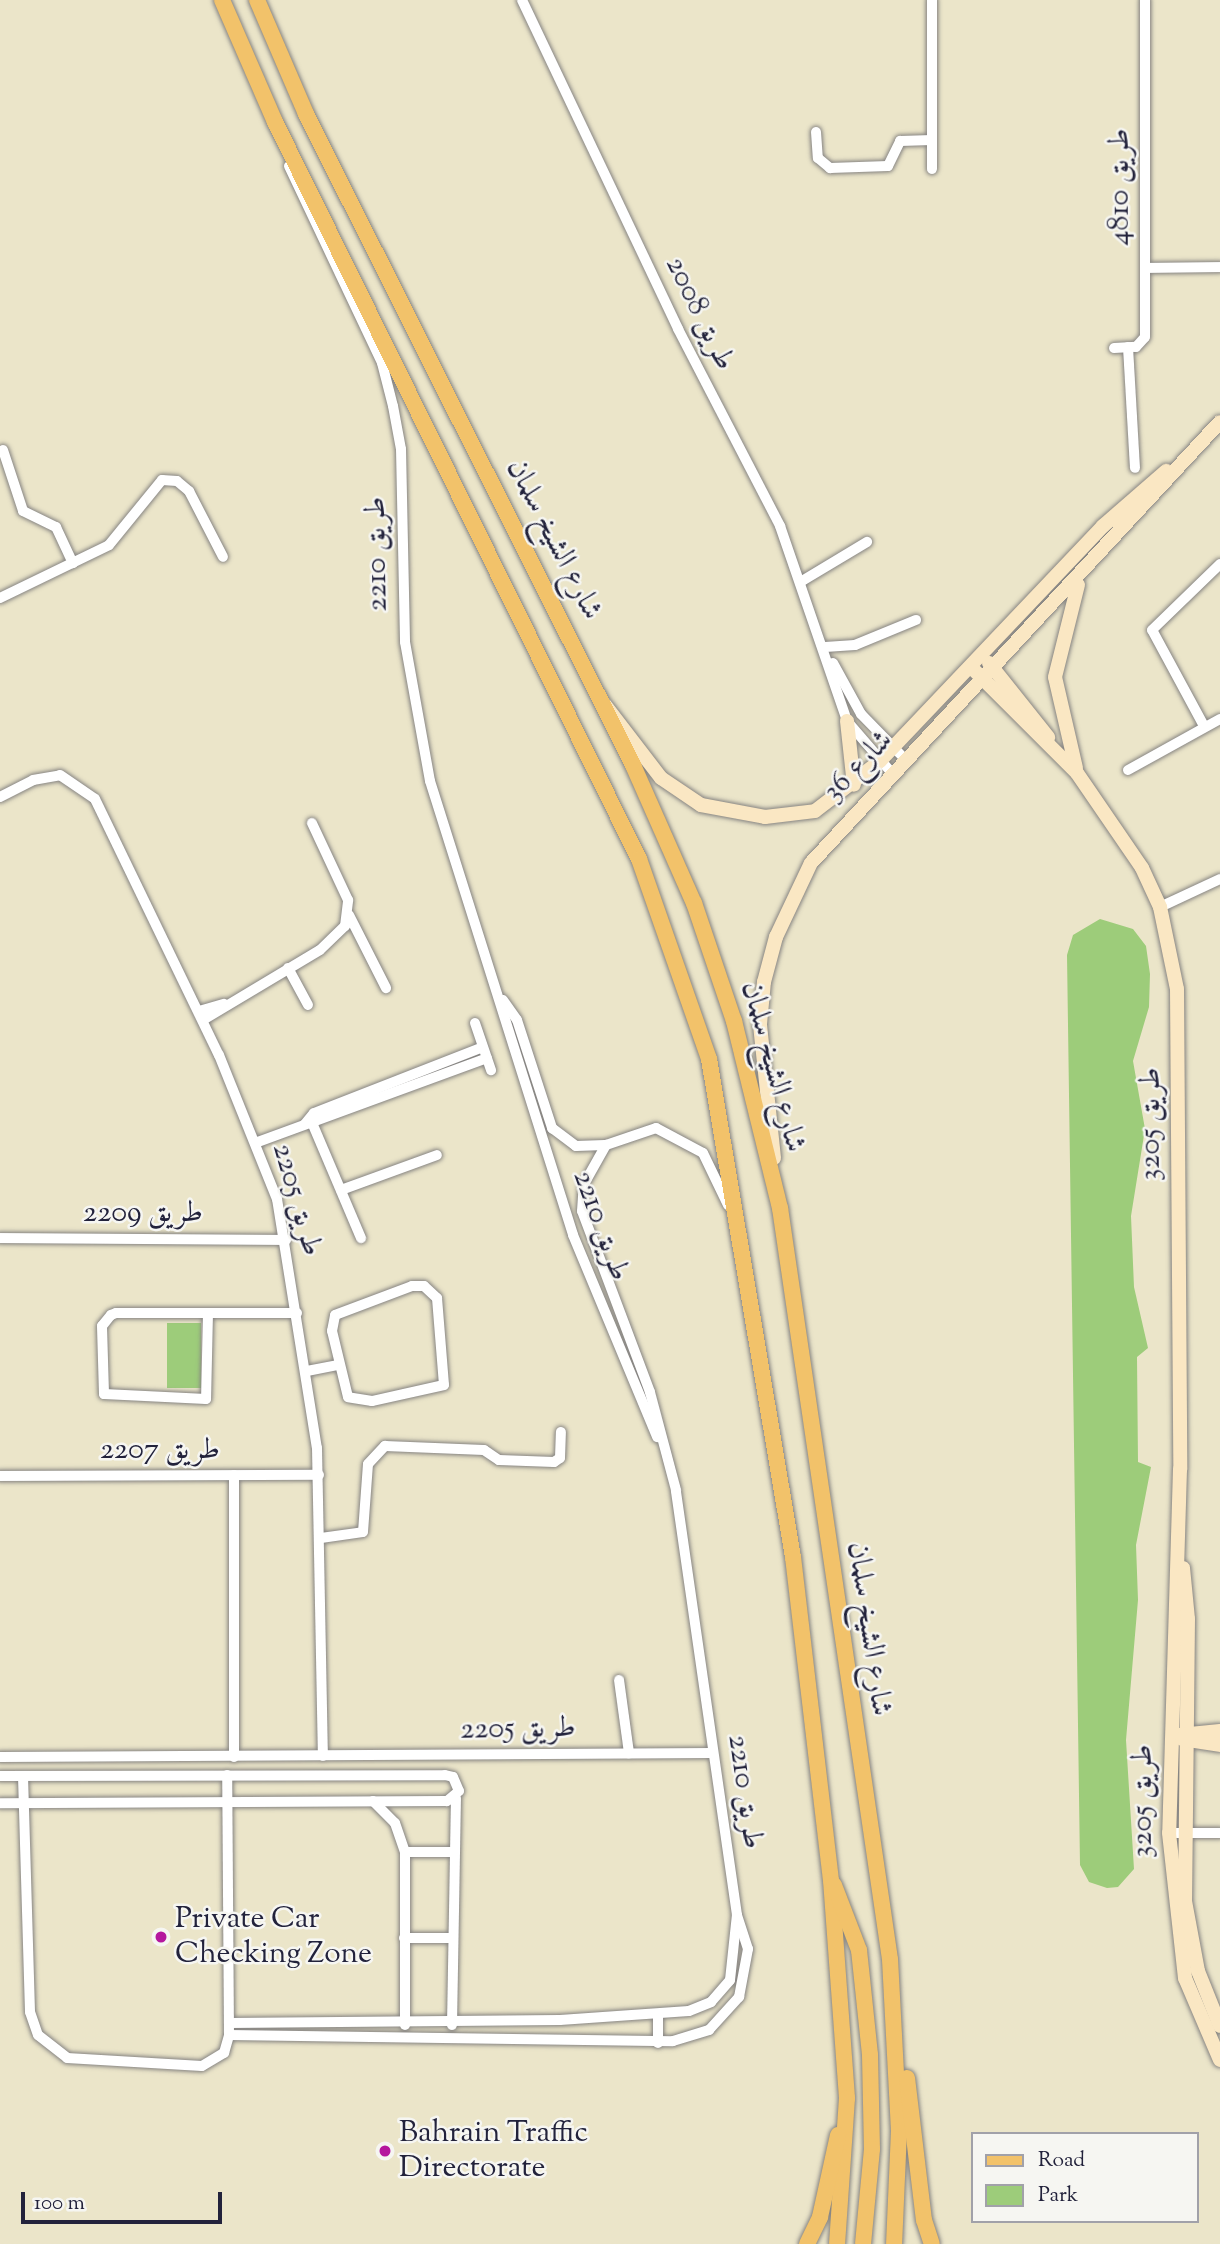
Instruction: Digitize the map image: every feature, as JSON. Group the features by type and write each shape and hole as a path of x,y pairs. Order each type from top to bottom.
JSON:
{"main road":[{"name":"شارع الشيخ سلمان","path":"222,0 275,122 639,859 709,1059 748,1267 793,1557 831,1880 847,2098 837,2244"},
{"name":"شارع الشيخ سلمان","path":"257,0 306,114 605,705 694,903 734,1021 780,1208 898,2037 894,2244"},
{"path":"831,1880 856,1936 867,2021 872,2149 863,2244"},
{"path":"898,2037 932,2244"},
{"path":"807,2244 820,2217 847,2098"}],"street":[{"name":"طريق 2008","path":"523,0 802,581 847,721 891,772"},
{"path":"932,0 932,169"},
{"name":"طريق 4810","path":"1128,347 1145,337 1145,0"},
{"name":"طريق 2210","path":"275,122 388,384 401,449 411,689 430,781 573,1235 670,1468"},
{"path":"816,132 818,158 830,168 888,166 900,141 932,140"},
{"path":"1146,268 1220,268"},
{"path":"1114,348 1128,347 1135,468"},
{"name":"شارع 36","path":"780,1208 760,1024 764,982 776,937 811,863 904,758 990,675 1220,422"},
{"path":"4,449 23,511 56,527 73,563"},
{"name":"شارع 36","path":"605,705 661,778 701,806 749,816 801,815 830,804 880,761 984,657 1103,526 1192,451"},
{"path":"0,598 73,563 117,538 150,488 170,479 189,491 223,557"},
{"path":"802,581 867,542"},
{"path":"1204,726 1152,630 1220,564"},
{"path":"1077,773 1055,677 1082,574"},
{"path":"825,649 855,645 916,620"},
{"name":"طريق 2008","path":"825,649 861,714 904,758"},
{"path":"984,657 990,675"},
{"path":"972,668 990,675"},
{"name":"طريق 3205","path":"990,675 1077,773 1142,868 1160,907 1177,989 1179,1535 1171,1691 1169,1833 1185,1978 1220,2060"},
{"path":"1128,770 1220,719"},
{"path":"847,721 854,785"},
{"name":"طريق 2205","path":"0,797 48,776 86,788 201,1015 255,1143 286,1240 307,1371 319,1475 323,1756"},
{"path":"312,823 349,915 386,988"},
{"path":"1160,907 1220,879"},
{"path":"201,1015 328,944 349,915"},
{"path":"288,968 308,1005"},
{"name":"طريق 2210","path":"499,996 517,1020 552,1128 576,1146 606,1145 656,1128 692,1144 718,1175 748,1267"},
{"path":"475,1023 491,1070"},
{"path":"255,1143 309,1124 485,1052"},
{"path":"309,1124 361,1238"},
{"name":"طريق 2210","path":"606,1145 584,1184 582,1212 650,1392 670,1468 737,1915"},
{"path":"341,1190 437,1155"},
{"name":"طريق 2209","path":"0,1238 286,1240"},
{"path":"412,1286 432,1290 448,1371 444,1385 427,1394 358,1400 343,1391 338,1365 332,1331 341,1311 412,1286"},
{"path":"208,1313 206,1399 104,1394 107,1318 208,1313 297,1313"},
{"path":"307,1371 338,1365"},
{"path":"320,1538 363,1532 368,1464 385,1446 484,1450 499,1460 554,1462 560,1458 561,1432"},
{"path":"234,1475 234,1756"},
{"name":"طريق 2207","path":"0,1476 319,1475"},
{"name":"طريق 3205","path":"1179,1535 1188,1619 1185,1834 1189,1924 1198,1971 1220,2026"},
{"path":"619,1679 629,1754"},
{"path":"1171,1691 1186,1737"},
{"path":"1170,1754 1186,1737 1220,1731"},
{"path":"1186,1737 1220,1745"},
{"name":"طريق 2205","path":"0,1757 713,1753"},
{"path":"0,1776 445,1775 459,1783 452,1853 452,2034"},
{"path":"23,1776 30,2012 46,2045 75,2059 202,2066 224,2053 229,2035 227,1776"},
{"path":"0,1803 456,1798"},
{"path":"373,1801 395,1823 405,1853 405,2034"},
{"path":"1169,1833 1220,1833"},
{"path":"405,1853 452,1853"},
{"path":"229,2022 544,2020 658,2014 703,2007 725,1988 737,1915"},
{"path":"229,2035 452,2034 658,2043 709,2030 739,1997 748,1949 737,1915"},
{"path":"404,1938 452,1938"},
{"path":"658,2014 658,2043"},
{"path":"544,2020 544,2036"},
{"path":"314,2022 314,2034"}],"green space":[{"path":"1100,919 1133,929 1146,946 1150,974 1149,1007 1133,1061 1145,1129 1131,1216 1134,1287 1148,1348 1137,1357 1138,1462 1151,1467 1136,1545 1138,1600 1126,1740 1134,1869 1118,1887 1107,1888 1089,1882 1080,1865 1067,955 1073,935"},
{"path":"167,1323 201,1323 201,1388 167,1388"}],"place":[{"name":"Private Car Checking Zone","path":"161,1937"},
{"name":"Bahrain Traffic Directorate","path":"385,2151"}]}
